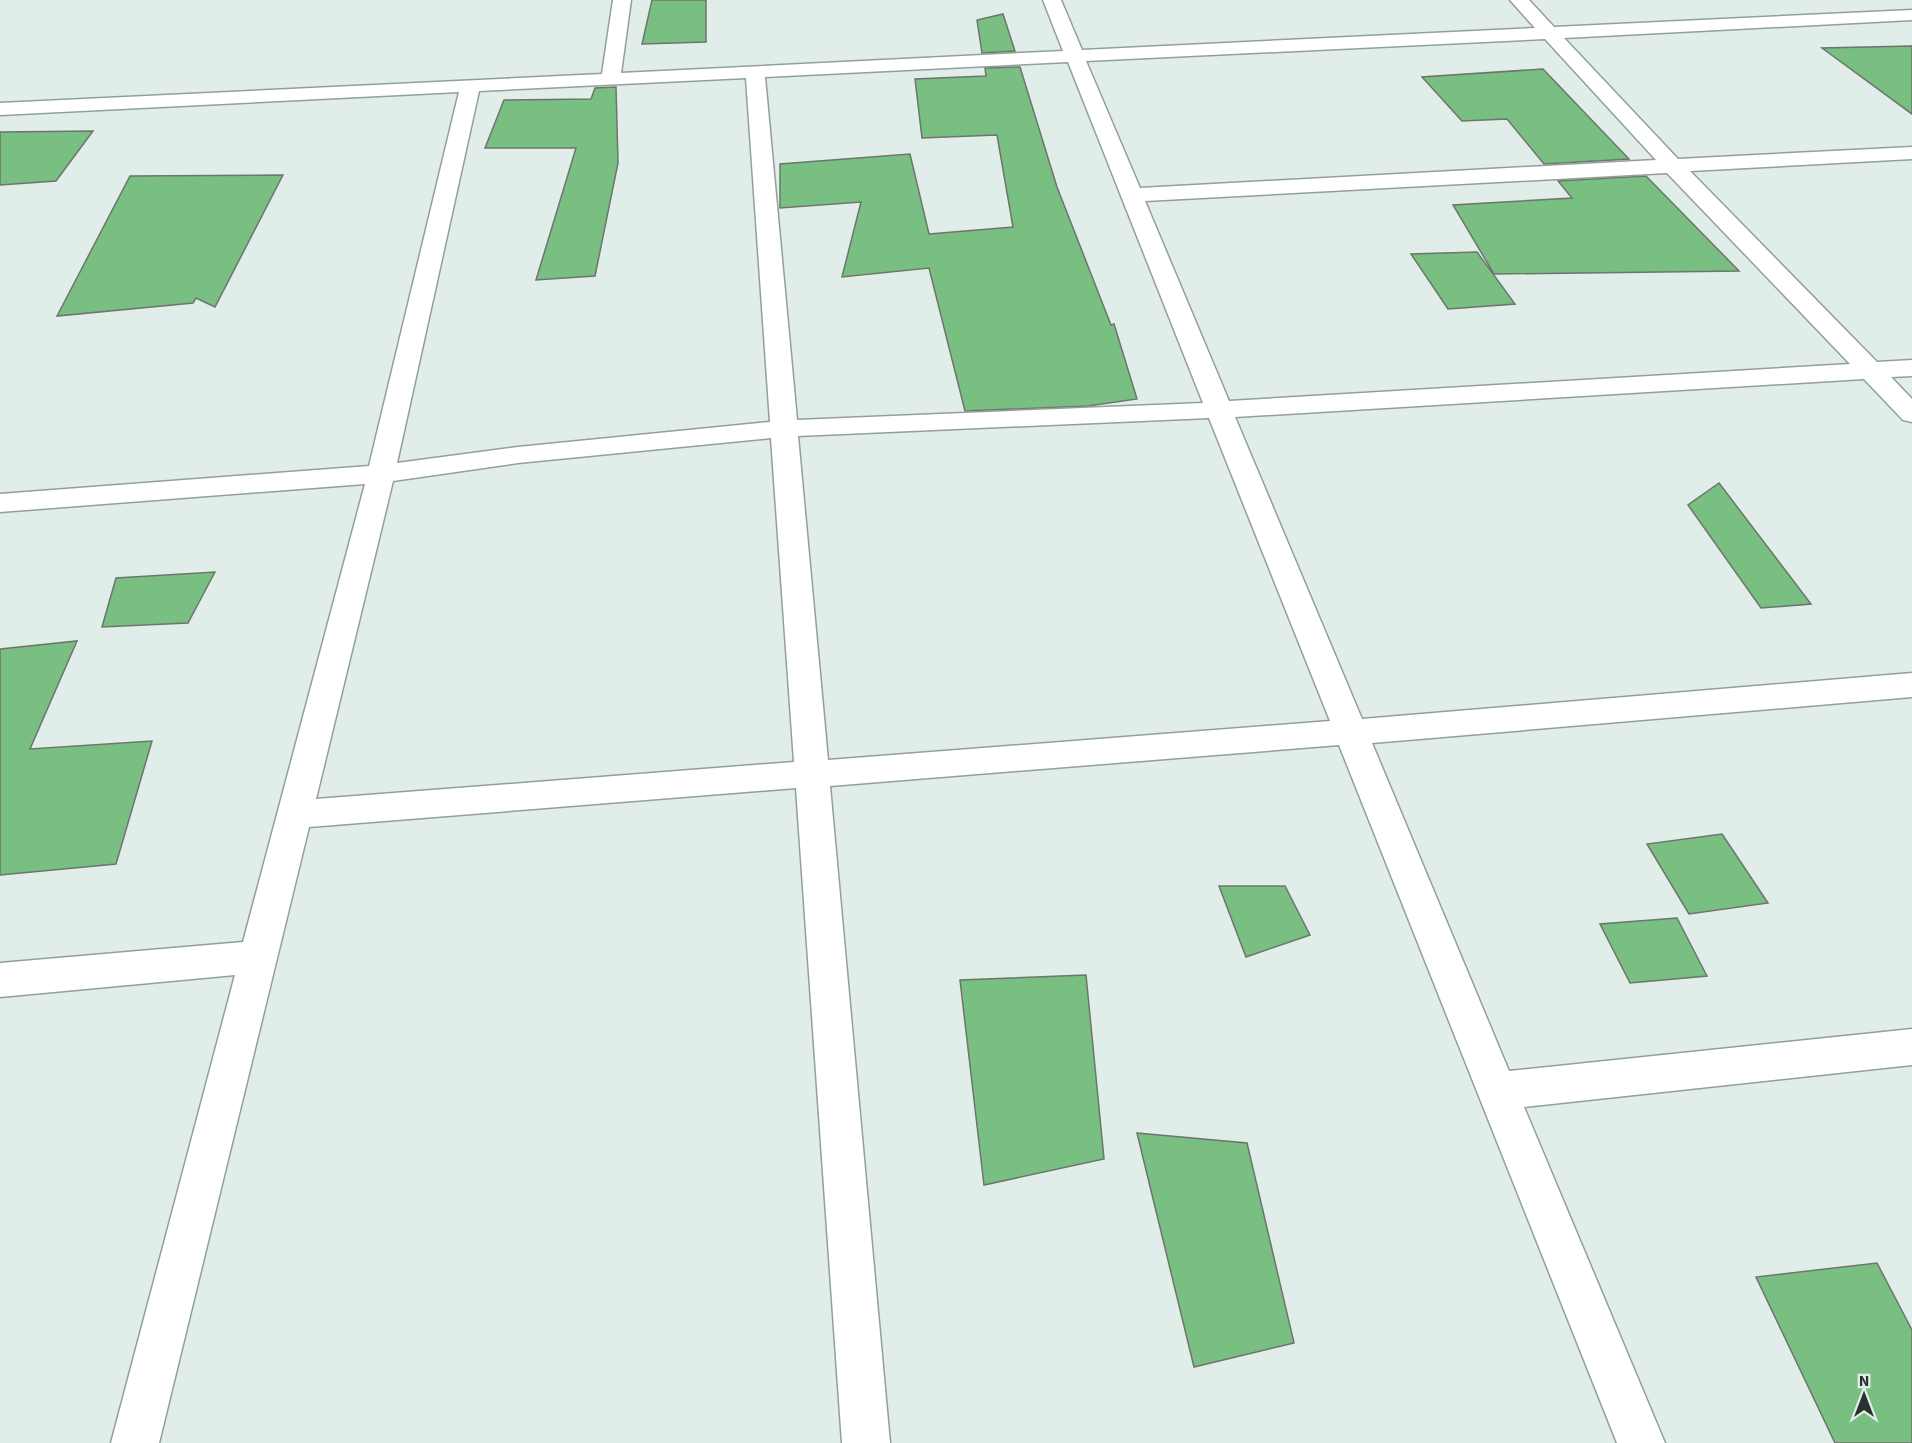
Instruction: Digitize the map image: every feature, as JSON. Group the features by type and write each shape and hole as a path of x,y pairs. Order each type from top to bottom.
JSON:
{"street":[{"path":"611,79 622,0"},
{"path":"1052,0 1641,1443"},
{"path":"1519,0 1672,165 1912,414"},
{"path":"0,109 1912,15"},
{"path":"755,71 866,1443"},
{"path":"135,1443 381,474 470,86"},
{"path":"1132,195 1912,153"},
{"path":"0,503 381,474 519,455 784,429 1219,410 1912,368"},
{"path":"294,814 1351,732 1912,684"},
{"path":"0,980 258,957"},
{"path":"1497,1091 1912,1047"}],"building":[{"path":"652,0 706,0 706,42 642,44"},
{"path":"1003,14 1015,51 982,53 977,20"},
{"path":"1912,46 1912,114 1822,48"},
{"path":"1020,67 1057,187 1111,325 1114,324 1137,399 1088,406 965,411 929,268 842,277 861,202 780,208 780,164 910,154 929,234 1013,227 997,135 922,138 915,79 986,76 985,68"},
{"path":"1543,69 1629,159 1544,164 1507,119 1462,121 1422,77"},
{"path":"616,87 618,163 595,276 536,280 576,148 485,148 504,100 591,99 595,88"},
{"path":"93,131 56,181 0,185 0,132"},
{"path":"283,175 215,307 196,298 193,303 57,316 130,176"},
{"path":"1646,176 1739,271 1494,274 1453,205 1572,198 1558,181"},
{"path":"1477,252 1515,304 1448,309 1411,254"},
{"path":"1719,483 1811,604 1761,608 1688,505"},
{"path":"215,572 188,623 102,627 116,578"},
{"path":"77,641 30,749 152,741 116,864 0,875 0,649"},
{"path":"1722,834 1768,903 1689,914 1647,844"},
{"path":"1219,886 1285,886 1310,935 1246,957"},
{"path":"1677,918 1707,976 1630,983 1600,924"},
{"path":"1086,975 1104,1159 984,1185 960,980"},
{"path":"1137,1133 1247,1143 1294,1343 1194,1367"},
{"path":"1877,1263 1912,1330 1912,1443 1835,1443 1756,1277"}]}
